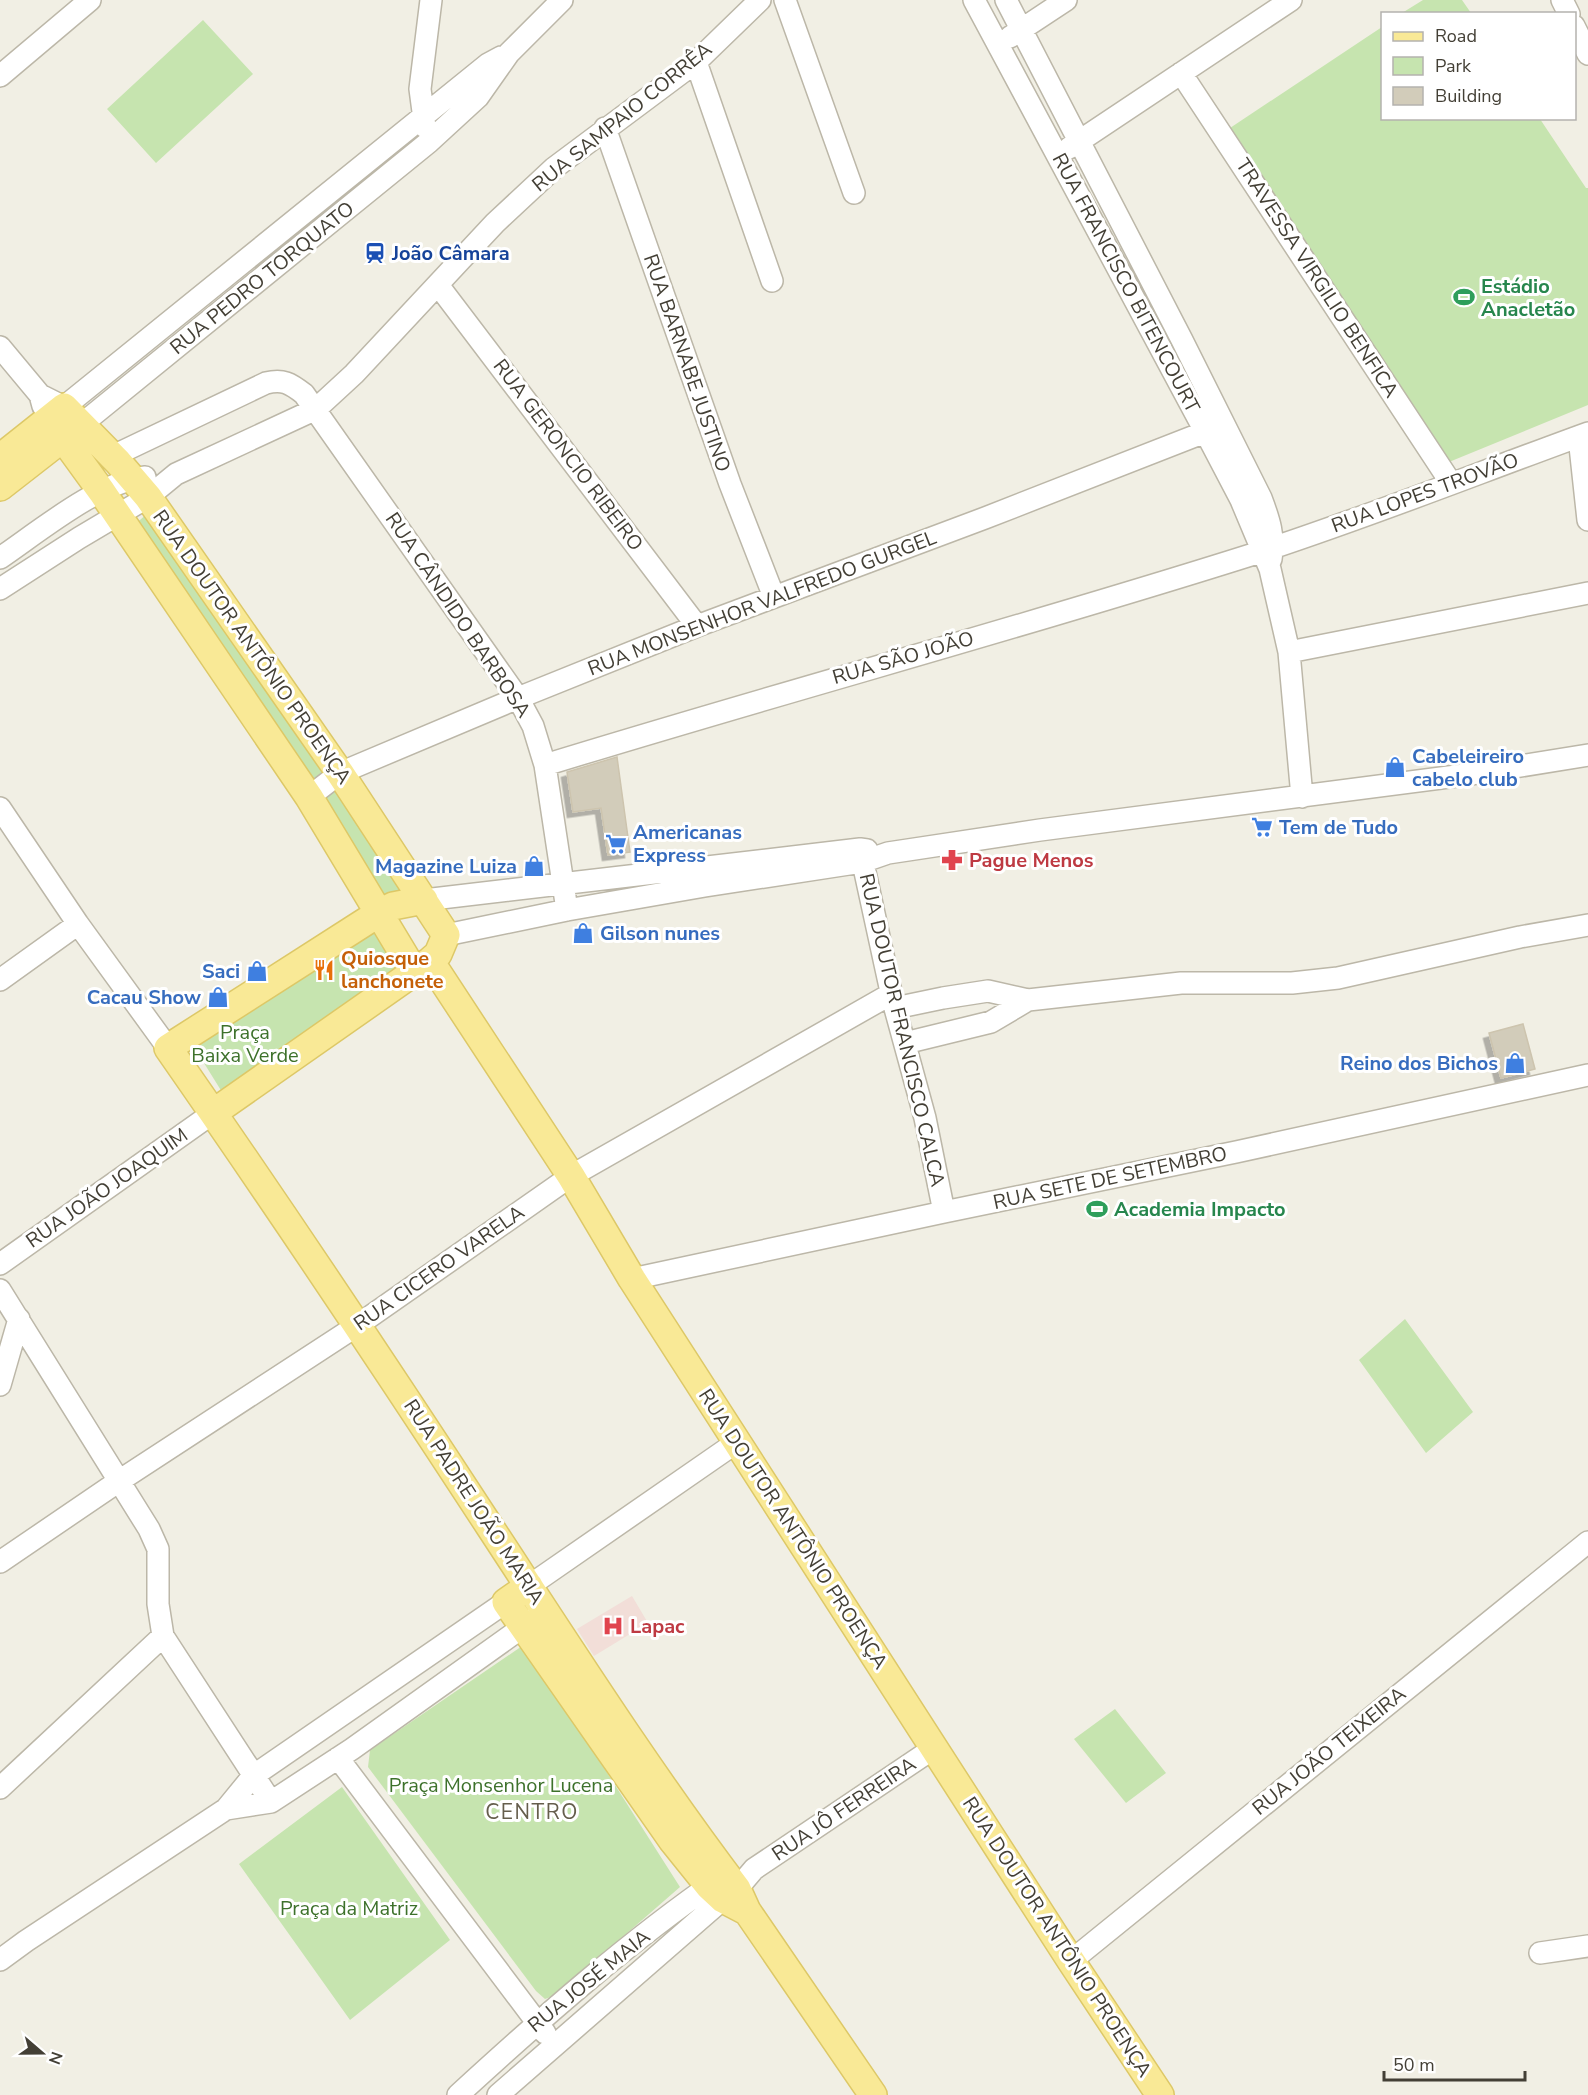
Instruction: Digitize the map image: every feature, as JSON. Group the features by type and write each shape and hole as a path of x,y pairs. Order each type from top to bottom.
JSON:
{"main road":[{"name":"RUA DOUTOR ANTÔNIO PROENÇA","path":"60,417 113,456 140,487 340,773 424,900"},
{"name":"RUA DOUTOR ANTÔNIO PROENÇA","path":"60,417 117,516 309,797 379,913"},
{"name":"RUA PEDRO TORQUATO","path":"0,458 60,417"},
{"name":"RUA PEDRO TORQUATO","path":"0,487 60,417"},
{"path":"168,1048 379,913 393,906 424,900 446,935 438,954 423,967 213,1113"},
{"path":"379,913 423,967"},
{"name":"RUA DOUTOR ANTÔNIO PROENÇA","path":"423,967 571,1176 632,1279 1071,1961 1160,2095"},
{"name":"RUA PADRE JOÃO MARIA","path":"168,1048 358,1325 546,1611 623,1748"},
{"path":"529,1586 506,1602 623,1748 672,1840 733,1888 873,2095"}],"street":[{"path":"0,76 90,0"},
{"path":"429,142 422,117 420,89 430,0"},
{"name":"RUA PEDRO TORQUATO","path":"60,417 429,142 478,97 509,53 562,0"},
{"name":"RUA SAMPAIO CORRÊA","path":"0,558 70,510 102,492 140,487 176,474 316,409 354,374 495,224 554,168 696,62 760,0"},
{"path":"785,0 854,193"},
{"name":"RUA FRANCISCO BITENCOURT","path":"974,0 1058,155 1215,429 1261,498 1271,524 1268,556 1289,652 1302,797"},
{"name":"RUA FRANCISCO BITENCOURT","path":"1006,0 1182,340 1215,429"},
{"path":"997,45 1066,0"},
{"path":"1058,155 1291,0"},
{"path":"1576,28 1588,54"},
{"name":"RUA PEDRO TORQUATO","path":"60,417 422,117 488,64 509,53"},
{"path":"696,62 772,281"},
{"name":"TRAVESSA VIRGILIO BENFICA","path":"1181,73 1451,483"},
{"name":"RUA BARNABE JUSTINO","path":"605,128 729,484 774,597"},
{"name":"RUA GERONCIO RIBEIRO","path":"438,285 697,626"},
{"path":"0,347 60,417"},
{"name":"RUA CÂNDIDO BARBOSA","path":"113,456 266,383 279,380 290,383 304,394 518,698 533,726 545,765 567,910"},
{"name":"RUA MONSENHOR VALFREDO GURGEL","path":"309,797 340,773 518,698 697,626 1215,429"},
{"path":"1583,435 1588,520"},
{"name":"RUA LOPES TROVÃO","path":"1268,556 1360,517 1583,435"},
{"name":"RUA SAMPAIO CORRÊA","path":"0,589 117,516 140,487"},
{"name":"RUA SÃO JOÃO","path":"545,765 802,687 1268,556"},
{"path":"1289,652 1588,593"},
{"path":"424,900 563,883 704,876 1302,797 1588,755"},
{"path":"0,808 78,924 168,1048"},
{"name":"RUA DOUTOR FRANCISCO CALCA","path":"861,856 893,1001 925,1118 944,1212"},
{"path":"446,935 567,910 704,876"},
{"path":"0,980 78,924"},
{"path":"905,1043 992,1022 1028,1000 1181,983 1292,983 1338,978 1520,937 1588,925"},
{"name":"RUA CICERO VARELA","path":"0,1562 119,1480 358,1325 571,1176 893,1001 943,998 988,991 1028,1000"},
{"name":"RUA SETE DE SETEMBRO","path":"632,1279 1248,1150 1588,1075"},
{"name":"RUA JOÃO JOAQUIM","path":"0,1264 213,1113"},
{"path":"0,1290 149,1529 158,1549 158,1604 163,1636 271,1802"},
{"path":"0,1385 19,1320"},
{"path":"529,1586 737,1442"},
{"name":"RUA JOÃO TEIXEIRA","path":"1071,1961 1588,1542"},
{"path":"0,1960 226,1809 253,1776 506,1602"},
{"path":"226,1809 271,1802 466,1670 546,1611"},
{"path":"0,1788 163,1636"},
{"path":"448,1642 466,1670"},
{"path":"334,1721 345,1754 554,2045"},
{"name":"RUA JÔ FERREIRA","path":"733,1888 934,1748"},
{"path":"291,1750 308,1777"},
{"path":"498,2095 733,1888"},
{"name":"RUA JOSÉ MAIA","path":"458,2095 537,2022 617,1957 733,1888"},
{"path":"1540,1953 1588,1946"}],"shaded area":[{"name":"Lapac","path":"632,1596 648,1623 594,1656 577,1629"}],"green space":[{"path":"1423,0 1462,0 1470,12 1404,12"},
{"path":"203,20 253,74 156,163 107,109"},
{"name":"Estádio Anacletão","path":"1381,28 1381,120 1541,120 1588,188 1588,405 1449,462 1230,128"},
{"path":"149,512 411,893 386,900 132,527"},
{"name":"Praça Baixa Verde","path":"370,927 398,971 222,1092 194,1047"},
{"path":"1405,1319 1473,1412 1426,1453 1359,1360"},
{"name":"Praça Monsenhor Lucena","path":"525,1644 680,1887 556,1995 545,1999 536,1991 368,1767 370,1750"},
{"path":"1115,1709 1166,1773 1126,1803 1074,1739"},
{"name":"Praça da Matriz","path":"342,1787 450,1940 350,2020 239,1864"}],"building":[{"path":"617,757 630,852 608,855 601,808 573,812 567,772"},
{"path":"1523,1024 1535,1069 1501,1078 1489,1033"}],"place":[{"name":"João Câmara","path":"375,253"},
{"name":"Estádio Anacletão","path":"1464,297"},
{"name":"Cabeleireiro cabelo club","path":"1395,767"},
{"name":"Tem de Tudo","path":"1262,827"},
{"name":"Americanas Express","path":"616,844"},
{"name":"Pague Menos","path":"952,860"},
{"name":"Magazine Luiza","path":"534,866"},
{"name":"Gilson nunes","path":"583,933"},
{"name":"Quiosque lanchonete","path":"324,970"},
{"name":"Saci","path":"257,971"},
{"name":"Cacau Show","path":"218,997"},
{"name":"Reino dos Bichos","path":"1515,1063"},
{"name":"Academia Impacto","path":"1097,1209"},
{"name":"Lapac","path":"613,1626"}],"district":[{"name":"CENTRO","path":"532,1812"}]}
